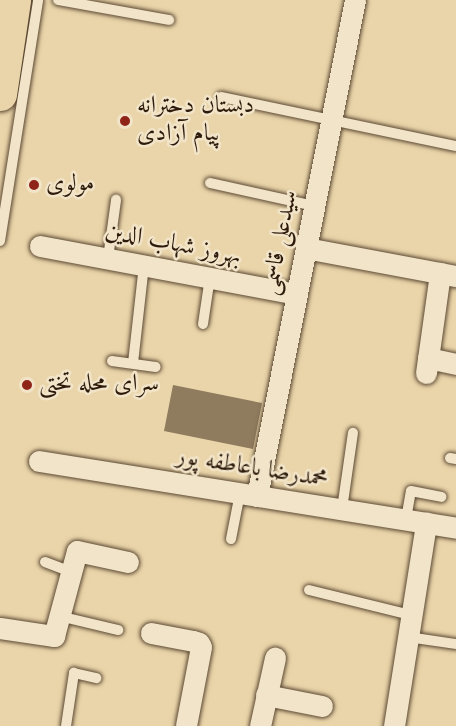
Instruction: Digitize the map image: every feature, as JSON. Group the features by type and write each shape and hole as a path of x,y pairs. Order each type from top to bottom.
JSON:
{"main road":[{"path":"1,81 14,0"}],"street":[{"name":"سیدعلی قاسمی","path":"249,494 297,294 355,0"},
{"name":"بهروز شهاب الدین","path":"40,246 297,294"},
{"path":"306,248 448,275 427,366 456,364"},
{"name":"محمدرضا باعاطفه پور","path":"39,461 456,528"},
{"path":"394,726 411,615 416,521"},
{"path":"0,628 54,636 77,551 128,562"},
{"path":"152,633 193,641 199,643 201,647 186,726"},
{"path":"260,726 274,658"},
{"path":"266,696 322,706"}],"lane":[{"path":"0,241 38,0"},
{"path":"58,0 169,20"},
{"path":"221,97 456,146"},
{"path":"210,183 315,206"},
{"path":"108,258 116,200"},
{"path":"133,363 144,265"},
{"path":"203,324 210,277"},
{"path":"112,361 156,367"},
{"path":"342,509 353,433"},
{"path":"416,521 411,491 441,496"},
{"path":"231,539 249,494"},
{"path":"45,562 71,572"},
{"path":"309,590 411,615"},
{"path":"59,616 118,630"},
{"path":"408,637 456,644"},
{"path":"66,726 74,673 96,678"}],"building":[{"path":"173,385 262,403 253,449 164,431"}],"place":[{"name":"دبستان دخترانه پیام آزادی","path":"125,121"},
{"name":"مولوی","path":"34,185"},
{"name":"سرای محله تختی","path":"27,385"}]}
